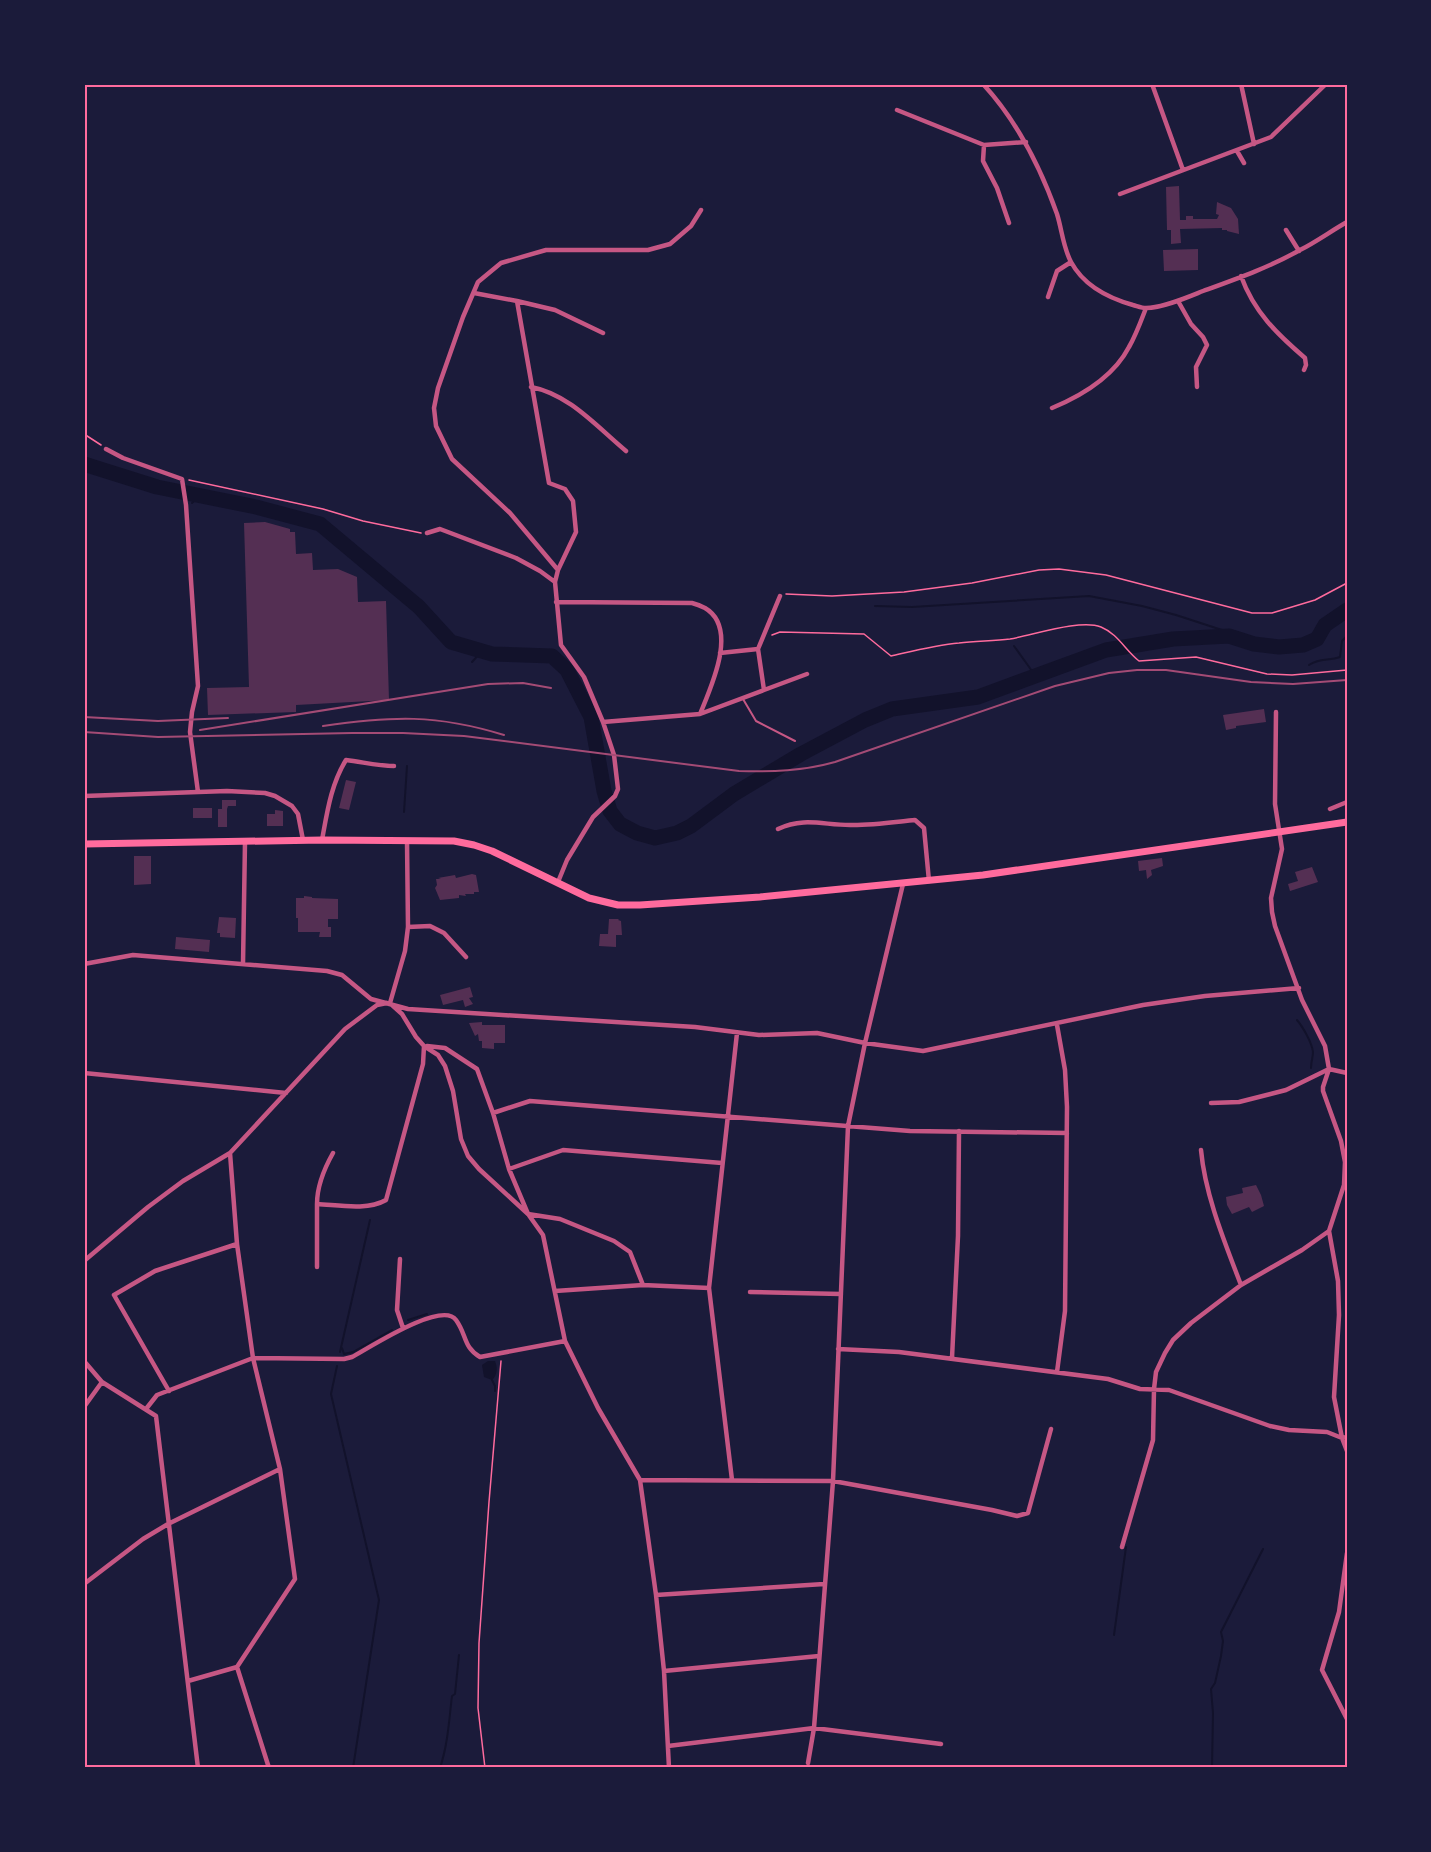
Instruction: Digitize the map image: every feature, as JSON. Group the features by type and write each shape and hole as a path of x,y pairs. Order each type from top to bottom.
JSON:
{"main road":[{"path":"84,844 303,840 454,841 474,844 492,851 589,898 618,905 759,897 903,884 1081,861 1347,822"}],"street":[{"path":"983,84 998,100 1026,142 1045,183 1071,262 1088,284 1119,301 1146,308 1179,301 1299,251 1347,222"},
{"path":"1152,84 1183,170"},
{"path":"1241,84 1254,144"},
{"path":"1120,194 1271,137 1326,84"},
{"path":"897,110 984,146 1026,142"},
{"path":"984,146 983,161 997,188 1009,223"},
{"path":"1237,151 1244,164"},
{"path":"558,570 510,513 452,459 436,426 434,408 438,388 463,317 478,282 501,263 546,250 648,250 670,244 691,226 701,210"},
{"path":"1286,230 1299,251"},
{"path":"1048,297 1057,271 1071,262"},
{"path":"1241,276 1248,295 1276,333 1305,358 1304,370"},
{"path":"474,293 555,310 603,333"},
{"path":"517,301 549,483 565,489 573,501 576,532 558,570 555,582 561,645 584,677 603,722 614,755 618,789 615,796 593,817 567,860 558,882"},
{"path":"1179,301 1191,324 1207,345 1196,367 1197,387"},
{"path":"1052,408 1079,395 1109,374 1128,349 1146,308"},
{"path":"531,387 545,390 575,407 626,451"},
{"path":"106,449 123,458 183,479 198,686 192,712 190,737 198,792"},
{"path":"426,533 440,529 516,558 555,582"},
{"path":"764,690 758,650 780,596"},
{"path":"556,602 692,603 707,609 716,620 722,634 712,684 700,714"},
{"path":"720,653 758,650"},
{"path":"603,722 700,714 807,674"},
{"path":"1276,712 1275,804 1282,849 1271,898 1272,912 1275,926 1306,1008 1325,1046 1329,1069 1323,1091 1341,1141 1345,1170 1344,1185 1329,1232 1338,1281 1339,1315 1334,1397 1347,1451"},
{"path":"322,840 328,805 339,771 346,760 376,766 394,766"},
{"path":"84,796 258,792 275,796 292,806 298,814 303,840"},
{"path":"1330,809 1347,802"},
{"path":"778,829 789,824 814,821 851,825 915,820 924,828 929,881"},
{"path":"390,1003 405,951 408,927 407,841"},
{"path":"243,964 245,842"},
{"path":"808,1763 814,1728 833,1481 848,1126 903,884"},
{"path":"408,927 430,926 444,933 466,957"},
{"path":"84,964 133,955 327,971 342,975 371,999 408,1009 695,1027 759,1035 817,1033 865,1044 923,1051 1057,1025 1143,1005 1205,996 1299,988"},
{"path":"390,1003 402,1014 424,1046 438,1055 445,1066 453,1090 461,1139 468,1156 528,1214 543,1235 565,1341 598,1408 640,1480 664,1671 669,1768"},
{"path":"84,1262 148,1207 183,1181 230,1153 345,1029 377,1005 390,1003"},
{"path":"1057,1025 1065,1070 1067,1133 1065,1311 1057,1372"},
{"path":"732,1480 710,1288 737,1033"},
{"path":"424,1046 445,1048 477,1070 493,1113 509,1169 528,1214"},
{"path":"317,1204 363,1206 378,1205 386,1200 423,1064 424,1046"},
{"path":"1211,1102 1239,1102 1270,1095 1286,1090 1329,1069 1347,1073"},
{"path":"84,1073 286,1093"},
{"path":"493,1113 530,1101 910,1131 1067,1133"},
{"path":"952,1358 958,1236 959,1131"},
{"path":"509,1169 564,1150 722,1163"},
{"path":"1201,1150 1202,1164 1219,1227 1241,1285"},
{"path":"188,1681 237,1667 295,1579 280,1469 253,1358 237,1244 230,1153"},
{"path":"317,1267 318,1188 333,1153"},
{"path":"528,1214 560,1219 614,1241 630,1252 643,1285"},
{"path":"1122,1547 1153,1440 1156,1372 1173,1340 1191,1323 1241,1285 1329,1232"},
{"path":"169,1391 114,1295 155,1271 237,1244"},
{"path":"400,1259 397,1310 403,1328"},
{"path":"555,1292 643,1285 710,1288"},
{"path":"750,1292 841,1294"},
{"path":"146,1409 158,1395 253,1358 344,1359 358,1354 403,1328 440,1315 450,1315 455,1318 470,1351 480,1357 565,1341"},
{"path":"838,1349 899,1352 1108,1379 1140,1389 1169,1390 1270,1426 1288,1430 1327,1432 1345,1437"},
{"path":"84,1361 102,1382 156,1416 198,1768"},
{"path":"84,1407 102,1382"},
{"path":"640,1480 833,1481 1017,1516 1028,1513 1051,1429"},
{"path":"84,1584 143,1539 168,1524 280,1469"},
{"path":"1347,1553 1339,1612 1322,1670 1347,1719"},
{"path":"656,1595 824,1584"},
{"path":"664,1671 819,1656"},
{"path":"237,1667 269,1768"},
{"path":"668,1746 814,1728 941,1744"}],"lane":[{"path":"743,699 756,721 795,741"}],"path":[{"path":"84,434 106,449"},
{"path":"183,479 323,509 363,521 426,533"},
{"path":"780,596 783,594 832,596 904,592 972,583 1039,570 1059,569 1106,575 1252,613 1272,614 1315,600 1347,583"},
{"path":"762,637 780,633 864,634 891,656 958,643 1009,639 1085,624 1099,626 1109,631 1139,661 1196,657 1267,675 1347,670"},
{"path":"485,1768 478,1708 479,1643 501,1354"}],"shaded area":[{"path":"488,1361 495,1361 496,1364 496,1374 492,1380 484,1377 482,1365"}],"building":[{"path":"1179,186 1180,220 1186,220 1186,216 1193,216 1193,219 1217,219 1219,215 1216,214 1217,202 1231,208 1238,219 1239,234 1222,230 1222,228 1180,229 1181,243 1171,244 1171,230 1167,230 1166,187"},
{"path":"1198,249 1198,270 1164,271 1163,250"},
{"path":"265,522 295,532 296,554 312,553 313,570 338,569 357,577 358,602 386,601 389,700 296,705 296,712 208,715 207,688 249,687 244,523"},
{"path":"1264,709 1266,722 1236,726 1236,728 1226,730 1223,715"},
{"path":"346,780 356,782 349,810 339,808"},
{"path":"222,800 236,800 236,806 228,806 227,809 227,827 218,827 218,809 222,809"},
{"path":"193,808 212,808 212,818 193,818"},
{"path":"275,810 283,811 283,826 267,826 267,814 275,814"},
{"path":"134,856 151,856 151,884 134,885"},
{"path":"1162,858 1163,866 1151,870 1152,875 1147,879 1146,870 1139,871 1138,861"},
{"path":"1312,867 1318,882 1290,891 1288,884 1298,881 1295,872"},
{"path":"476,875 479,892 465,894 466,896 459,895 459,898 440,900 435,888 436,879"},
{"path":"304,896 338,899 338,919 328,919 331,937 319,937 320,932 298,932 296,898 304,898"},
{"path":"219,917 236,918 235,938 220,937 220,933 217,933"},
{"path":"609,919 621,921 622,935 616,935 616,947 599,946 600,934 608,934"},
{"path":"176,937 210,940 209,952 175,949"},
{"path":"470,987 473,997 469,998 473,1004 465,1007 463,1000 443,1005 440,995"},
{"path":"482,1022 482,1025 505,1025 505,1043 494,1043 494,1049 482,1048 482,1041 479,1041 478,1034 475,1036 469,1023"},
{"path":"1256,1185 1264,1206 1252,1212 1249,1207 1232,1214 1226,1197 1243,1193 1242,1188"}],"waterway":[{"path":"84,464 157,487 256,507 320,524 419,607 451,642 492,654 552,656 567,670 591,717 604,791 610,811 620,824 637,833 655,838 677,833 691,826 734,794 801,754 865,720 892,709 978,697 1106,650 1173,639 1229,636 1254,644 1279,647 1303,645 1317,639 1325,625 1347,610"},
{"path":"192,503 200,496"},
{"path":"875,606 912,607 1089,596 1176,615 1222,630 1229,636"},
{"path":"1309,665 1317,661 1340,657 1342,641 1347,636"},
{"path":"1014,646 1032,671 1041,675"},
{"path":"472,662 482,651"},
{"path":"404,812 407,766"},
{"path":"1297,1020 1312,1048 1311,1068"},
{"path":"340,1352 370,1220"},
{"path":"408,1320 427,1314"},
{"path":"342,1348 344,1354 353,1352 392,1330"},
{"path":"337,1366 331,1394 379,1600 353,1768"},
{"path":"492,1380 495,1391"},
{"path":"1114,1635 1126,1547"},
{"path":"1212,1768 1211,1689 1215,1683 1221,1656 1223,1641 1221,1632 1263,1549"},
{"path":"440,1768 447,1741 452,1696 455,1694 459,1655"}],"railway":[{"path":"84,732 158,737 352,733 464,736 739,771 775,771 835,762 1055,686 1109,673 1166,670 1251,682 1293,684 1347,680"},
{"path":"200,730 488,684 523,683 551,688"},
{"path":"84,717 158,721 228,718"},
{"path":"323,726 371,720 435,720 504,735"}]}
